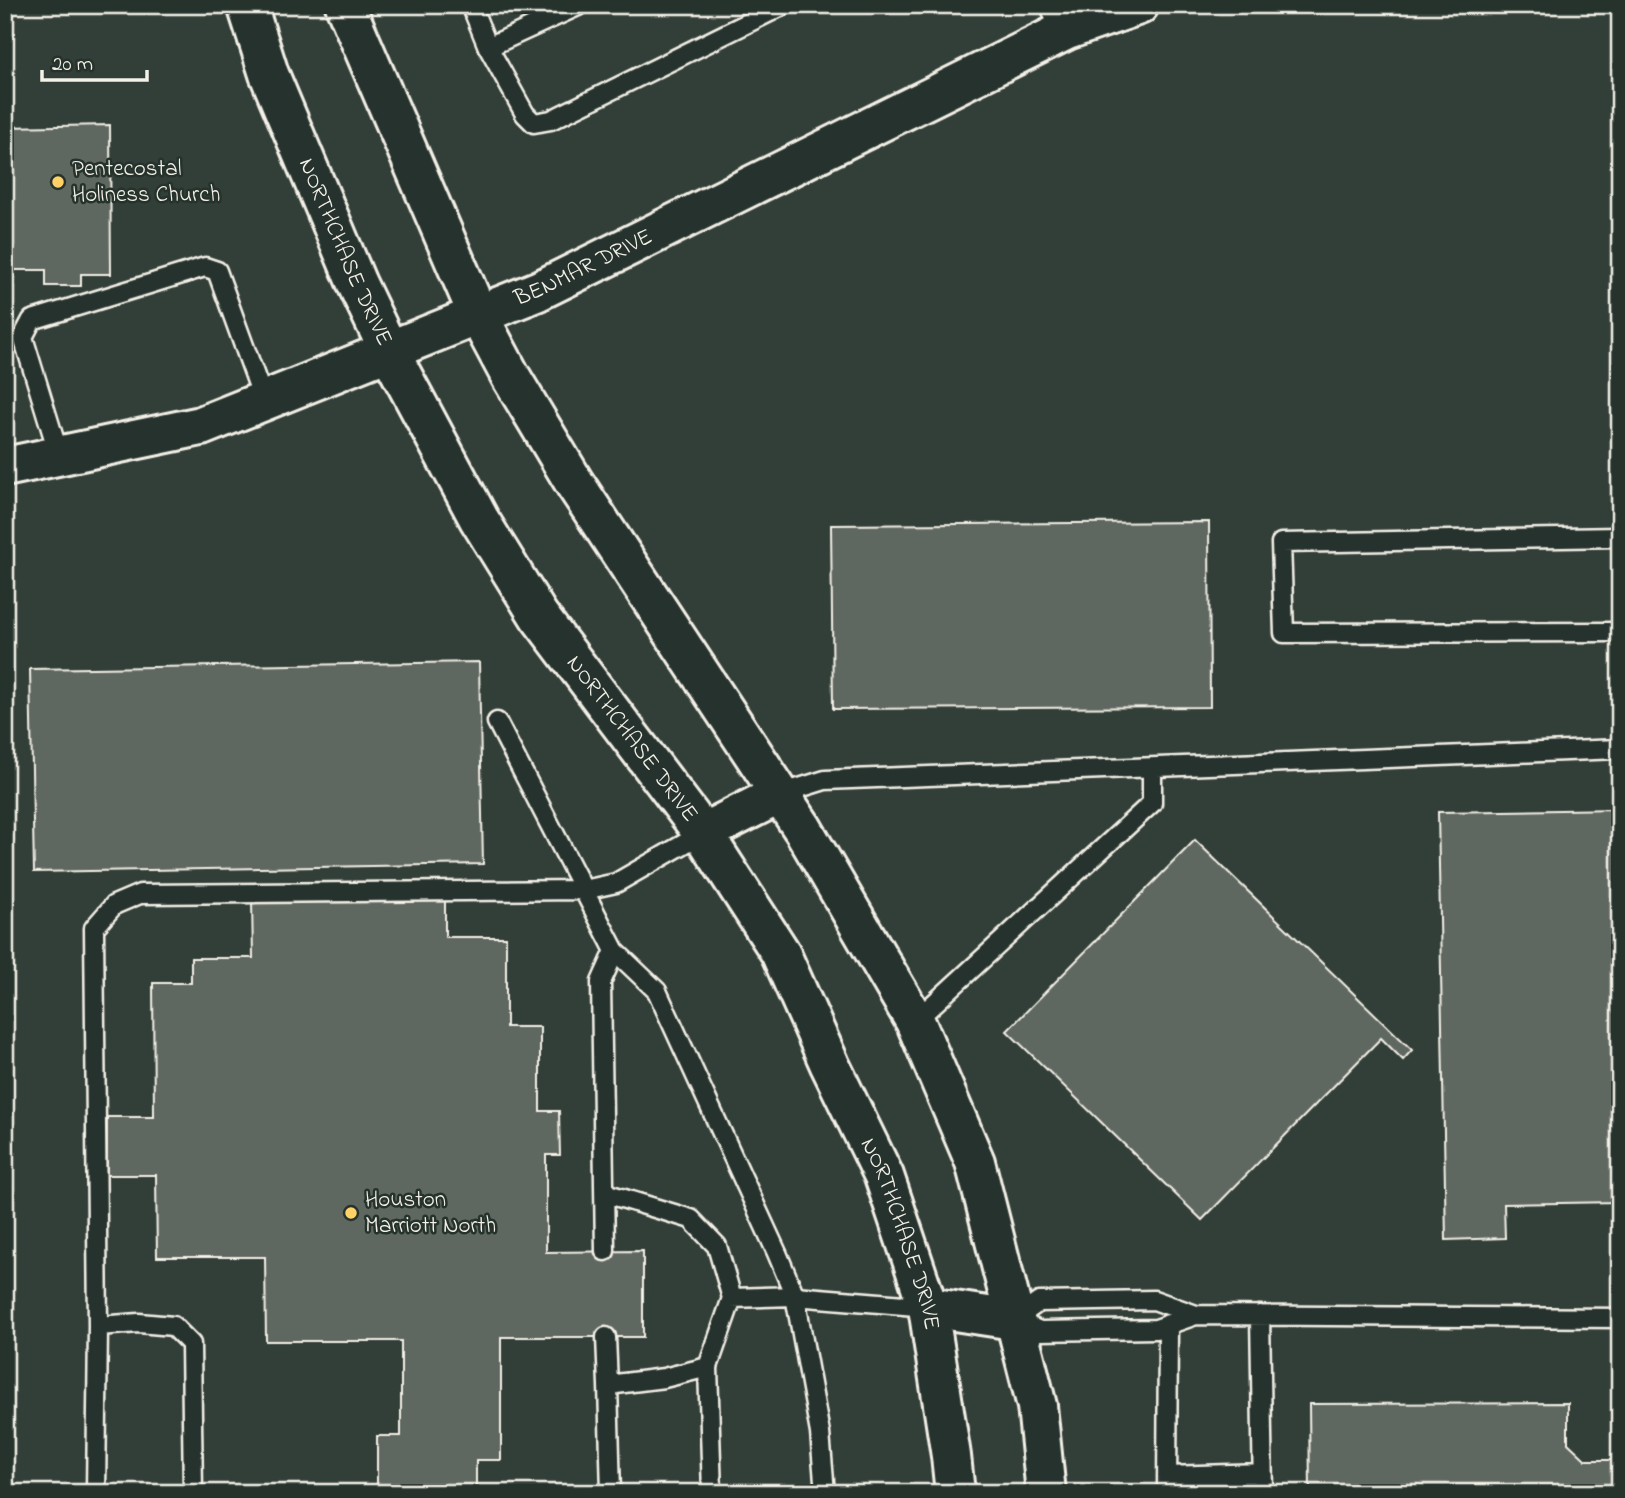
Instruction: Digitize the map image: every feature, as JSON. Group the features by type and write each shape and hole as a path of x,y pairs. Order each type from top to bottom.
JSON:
{"street":[{"name":"NORTHCHASE DRIVE","path":"247,5 269,74 357,284 389,351 479,519 539,616 703,833 780,951 830,1065 884,1176 928,1307 955,1493"},
{"path":"345,5 478,315 511,377 575,484 803,829 915,1021 975,1162 1037,1406 1046,1493"},
{"name":"BENMAR DRIVE","path":"5,467 201,426 478,315 538,290 1063,18 1117,8"},
{"path":"703,833 780,794"},
{"path":"928,1307 1014,1320"}],"lane":[{"path":"471,5 488,47 525,114 534,122 551,120 784,5"},
{"path":"488,47 580,5"},
{"path":"59,454 23,337 32,320 205,267 217,271 264,401"},
{"path":"1620,537 1281,543 1284,633 1620,632"},
{"path":"497,722 615,951 657,991 795,1296 820,1433 825,1493"},
{"path":"780,794 825,780 1620,750"},
{"path":"915,1021 1152,803 1152,768"},
{"path":"96,1493 98,1326 94,928 114,905 140,894 584,890 616,883 703,833"},
{"path":"605,1251 601,982 615,951"},
{"path":"605,1193 691,1219 717,1246 732,1297 708,1367 712,1493"},
{"path":"732,1297 795,1296 928,1307"},
{"path":"1196,1315 1154,1300 1039,1302 1014,1320 1040,1332 1156,1329 1196,1315 1620,1318"},
{"path":"1260,1315 1263,1493"},
{"path":"98,1326 139,1323 173,1326 191,1344 194,1493"},
{"path":"1168,1324 1167,1484 1262,1473"},
{"path":"606,1337 611,1493"},
{"path":"608,1385 664,1378 708,1367"}],"building":[{"name":"Pentecostal Holiness Church","path":"110,125 111,274 81,274 81,286 46,286 46,270 6,270 5,127"},
{"path":"1209,522 1210,707 833,709 831,525"},
{"path":"479,662 483,864 34,872 30,669"},
{"path":"1620,809 1620,1202 1504,1204 1505,1238 1446,1240 1438,812"},
{"path":"1195,840 1412,1050 1403,1060 1381,1038 1202,1220 1007,1031"},
{"name":"Houston Marriott North","path":"252,901 445,901 445,937 506,937 506,1027 540,1027 540,1111 559,1111 560,1155 546,1155 546,1252 643,1251 643,1337 501,1337 501,1460 476,1460 476,1493 377,1493 377,1436 401,1436 401,1341 266,1341 265,1257 157,1257 156,1175 107,1175 107,1117 154,1117 153,983 191,983 191,958 253,958"},
{"path":"1568,1403 1568,1443 1586,1460 1620,1460 1620,1493 1310,1493 1309,1404"}],"place":[{"name":"Pentecostal Holiness Church","path":"58,182"},
{"name":"Houston Marriott North","path":"351,1213"}]}
